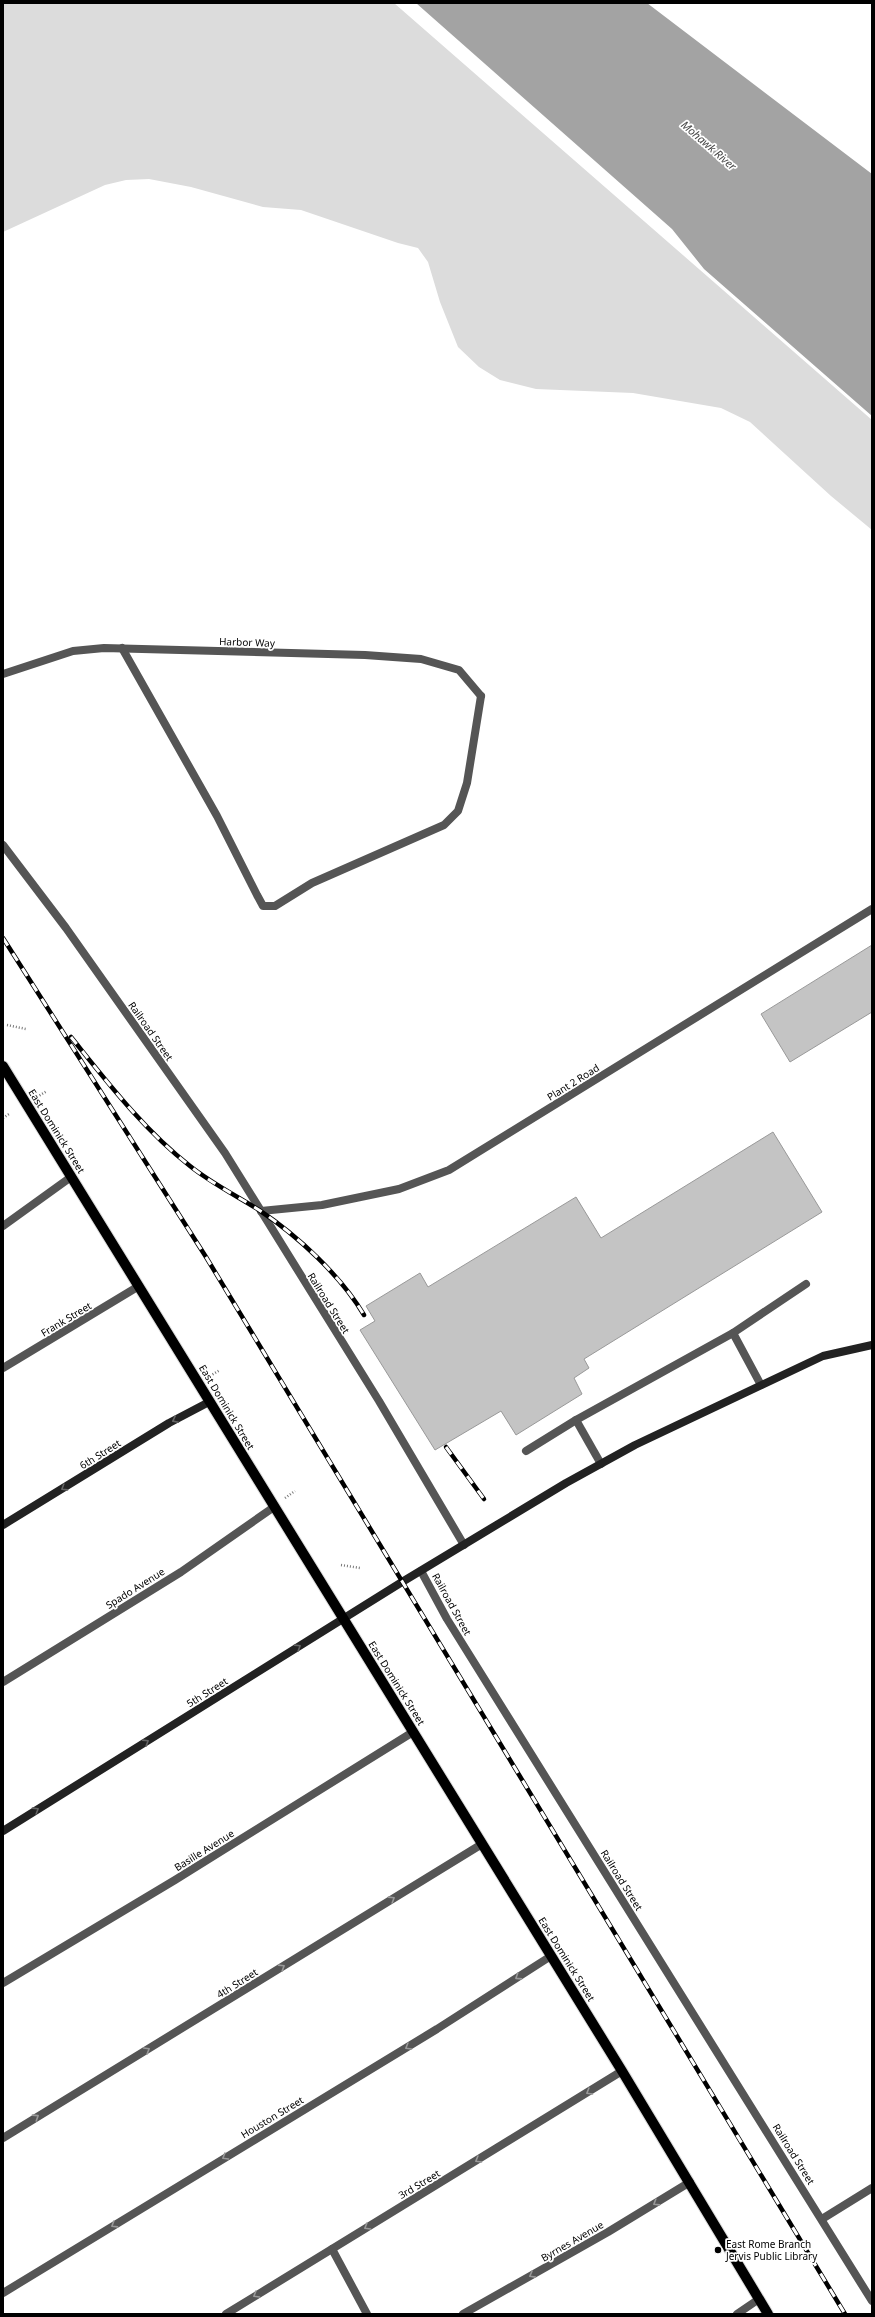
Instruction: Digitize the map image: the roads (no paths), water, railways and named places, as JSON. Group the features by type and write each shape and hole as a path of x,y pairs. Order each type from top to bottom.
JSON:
{"main road":[{"name":"East Dominick Street","path":"3,1066 622,2071 768,2314"}],"street":[{"name":"Harbor Way","path":"3,674 73,651 122,648 365,655 421,659 459,670 481,696 467,783 458,811 444,825 312,883 275,906 263,906 217,816 122,648"},
{"name":"Railroad Street","path":"3,845 66,928 225,1153 464,1545 421,1571 447,1619 872,2301"},
{"name":"Plant 2 Road","path":"261,1212 322,1205 399,1189 449,1170 872,909"},
{"path":"3,1226 71,1177"},
{"path":"526,1451 576,1420 733,1333 806,1284"},
{"name":"Frank Street","path":"3,1368 138,1286"},
{"path":"733,1333 761,1385"},
{"path":"464,1545 601,1464 761,1385 823,1356 872,1345"},
{"name":"6th Street","path":"3,1525 169,1423 209,1402"},
{"path":"576,1420 601,1464"},
{"name":"Spado Avenue","path":"3,1682 181,1572 274,1507"},
{"name":"5th Street","path":"3,1831 421,1571"},
{"name":"Basille Avenue","path":"3,1983 176,1880 413,1732"},
{"name":"4th Street","path":"3,2138 482,1844"},
{"name":"Houston Street","path":"3,2294 437,2029 551,1956"},
{"name":"3rd Street","path":"226,2314 622,2071"},
{"name":"Byrnes Avenue","path":"463,2314 608,2232 690,2182"},
{"path":"822,2219 872,2188"},
{"path":"332,2249 367,2314"},
{"path":"737,2314 759,2299"}],"water":[{"name":"Mohawk River","path":"416,3 647,3 872,174 872,416 704,269 672,229"}],"railway":[{"path":"3,938 206,1257 845,2314"},
{"path":"71,1037 127,1105 157,1137 198,1172 274,1220 303,1244 331,1271 364,1315"},
{"path":"446,1447 484,1499"}],"place":[{"name":"East Rome Branch Jervis Public Library","path":"718,2250"}]}
